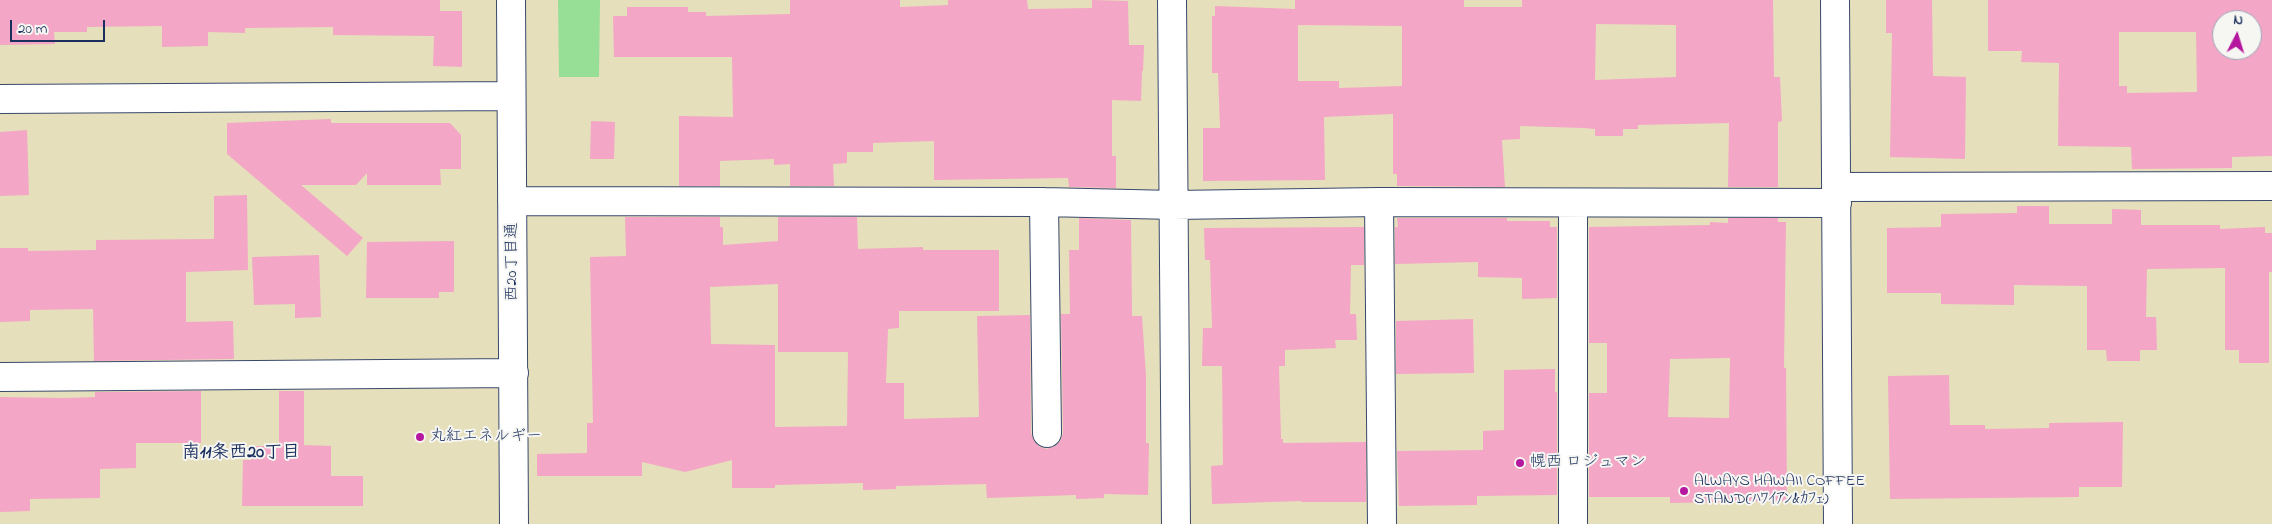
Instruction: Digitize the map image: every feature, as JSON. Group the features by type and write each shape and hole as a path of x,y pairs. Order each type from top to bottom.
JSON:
{"street":[{"name":"西20丁目通","path":"511,0 514,524"},
{"path":"1172,0 1176,524"},
{"path":"1835,0 1838,524"},
{"path":"0,99 511,96"},
{"path":"512,202 1044,202 1174,205 1379,202 1573,203 1837,195 2272,186"},
{"path":"1044,202 1047,433"},
{"path":"1379,202 1382,524"},
{"path":"1572,524 1573,203"},
{"path":"0,376 514,374"}],"green space":[{"path":"558,0 600,0 599,77 559,77"}],"building":[{"path":"0,0 440,0 440,11 462,11 462,67 433,66 434,36 333,35 333,27 245,28 245,33 208,32 208,46 162,47 162,26 87,27 87,32 54,32 55,44 0,45"},
{"path":"790,0 900,0 900,7 948,5 948,0 1027,0 1028,9 1092,8 1092,0 1128,1 1129,45 1144,45 1143,71 1141,101 1112,100 1112,156 1116,156 1116,188 1069,187 1068,178 934,180 934,141 873,143 873,152 847,152 847,163 833,164 834,186 790,186 790,164 774,165 774,159 720,161 720,186 679,186 679,116 733,117 732,57 614,57 613,16 627,16 627,7 688,7 688,12 706,12 706,16 790,14"},
{"path":"1295,0 1464,0 1464,7 1522,7 1522,0 1773,0 1774,77 1780,77 1782,121 1778,122 1778,187 1728,187 1729,123 1638,125 1638,129 1623,129 1623,136 1595,136 1595,129 1520,126 1520,139 1502,140 1505,187 1397,186 1397,174 1393,174 1393,114 1324,117 1325,180 1203,181 1203,128 1220,128 1218,73 1212,73 1212,16 1215,16 1215,6 1295,9","holes":["1596,24 1676,25 1676,77 1595,80","1298,25 1402,26 1402,86 1339,88 1339,81 1298,81"]},
{"path":"1886,0 1932,0 1933,76 1966,77 1965,159 1890,157 1892,33 1886,33"},
{"path":"1988,0 2272,0 2272,156 2232,157 2232,168 2132,169 2131,147 2058,146 2059,63 2021,62 2022,51 1988,51","holes":["2119,32 2196,32 2197,92 2127,93 2127,86 2119,86"]},
{"path":"331,119 331,123 450,123 461,135 461,169 440,169 441,185 367,185 367,173 356,185 301,185 363,238 347,256 227,154 227,123"},
{"path":"591,121 615,122 614,159 590,159"},
{"path":"27,130 29,195 0,196 0,132"},
{"path":"247,195 248,270 186,272 186,322 233,321 234,359 94,361 93,309 30,310 30,321 0,322 0,248 28,248 28,251 96,250 96,240 214,239 214,196"},
{"path":"2017,206 2049,206 2049,224 2112,224 2112,209 2141,210 2141,225 2220,225 2220,229 2265,227 2265,233 2272,233 2272,272 2269,272 2269,363 2239,363 2239,350 2225,350 2225,268 2147,269 2146,317 2156,317 2157,350 2140,350 2140,361 2107,361 2106,350 2087,350 2087,286 2014,285 2014,305 1941,304 1941,293 1887,293 1887,228 1941,227 1941,214 2017,213"},
{"path":"625,217 720,217 720,227 723,227 723,245 778,241 778,217 857,217 858,249 923,247 923,250 999,250 999,311 899,311 899,328 888,329 886,383 904,383 904,419 979,417 977,316 1030,315 1031,433 1034,441 1040,447 1047,449 1055,446 1061,440 1063,433 1061,314 1070,314 1069,250 1079,250 1079,218 1131,220 1132,316 1142,316 1146,376 1146,443 1149,443 1148,495 1104,494 1104,498 1076,499 1076,495 987,498 986,484 896,486 896,489 863,490 863,483 775,485 775,488 732,488 732,460 685,472 642,462 642,476 537,476 537,454 587,453 587,423 593,423 590,257 626,256","holes":["778,284 778,352 848,352 847,426 775,427 775,345 711,344 710,287"]},
{"path":"1397,218 1507,218 1507,221 1550,221 1550,227 1557,227 1557,298 1522,299 1522,278 1478,277 1478,262 1395,264 1395,227 1398,227"},
{"path":"1728,218 1778,218 1778,222 1786,222 1784,368 1786,368 1787,501 1670,503 1670,497 1589,497 1589,393 1607,393 1607,343 1589,343 1589,227 1710,225 1710,222 1728,223","holes":["1730,358 1729,418 1668,417 1670,359"]},
{"path":"1364,227 1364,265 1351,265 1350,314 1356,314 1357,340 1335,340 1336,348 1285,350 1285,366 1279,366 1281,439 1283,439 1283,443 1366,442 1366,502 1301,501 1212,504 1211,466 1223,465 1222,366 1202,366 1203,328 1212,328 1210,260 1205,260 1204,228"},
{"path":"454,241 454,292 439,292 439,298 366,298 367,242"},
{"path":"319,255 321,317 295,318 295,304 254,305 252,257"},
{"path":"1473,319 1474,373 1396,374 1396,321"},
{"path":"1555,369 1555,392 1557,392 1557,495 1477,496 1477,505 1399,506 1397,451 1483,450 1483,431 1504,430 1504,370"},
{"path":"1949,375 1950,425 1985,425 1985,429 2049,428 2049,423 2123,422 2122,487 2079,487 2079,497 1890,499 1888,376"},
{"path":"201,391 201,443 136,443 136,468 100,469 100,498 30,499 30,511 0,512 0,397 64,398 95,397 95,392"},
{"path":"279,391 304,391 304,445 331,446 331,476 363,476 363,506 242,506 243,460 251,460 251,446 279,446"}],"place":[{"name":"丸紅エネルギー","path":"420,437"},
{"name":"幌西 ロジュマン","path":"1520,463"},
{"name":"ALWAYS HAWAII COFFEE STAND(ﾊﾜｲｱﾝ&ｶﾌｪ)","path":"1684,491"}],"district":[{"name":"南11条西20丁目","path":"241,454"}]}
